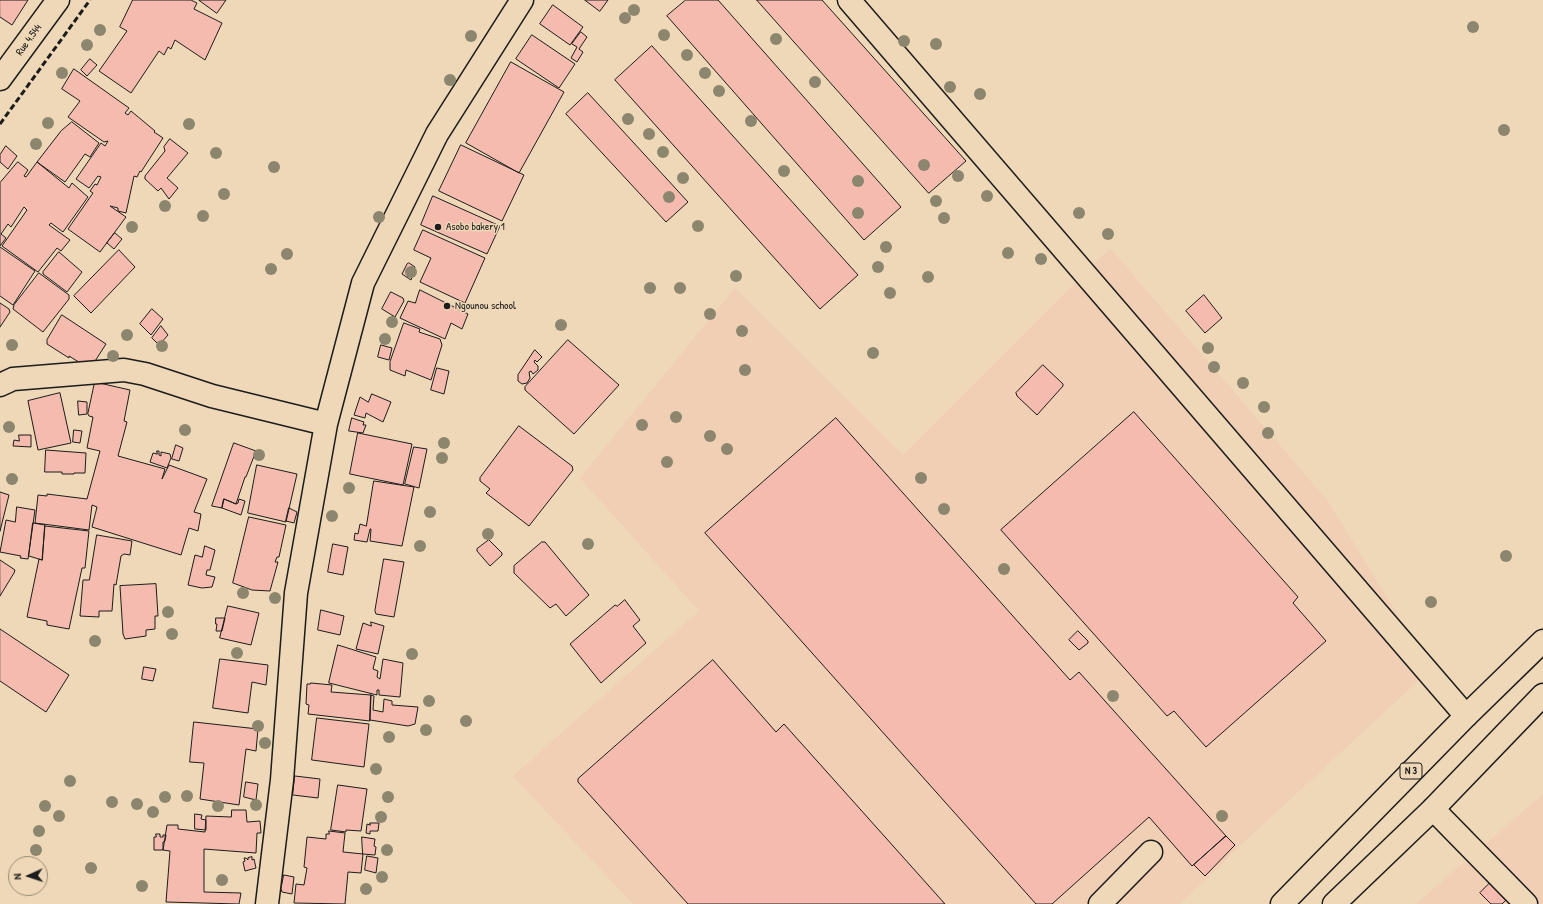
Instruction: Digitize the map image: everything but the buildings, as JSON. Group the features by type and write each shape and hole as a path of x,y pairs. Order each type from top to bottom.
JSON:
{"main road":[{"name":"Rue 4.544","path":"0,79 58,0"},
{"path":"267,904 282,780 296,593 326,424 363,283 437,134 522,0"},
{"path":"849,0 1466,716"},
{"path":"0,385 14,379 124,370 144,374 212,396 326,424"},
{"name":"N 3","path":"1282,904 1466,716 1543,641"},
{"path":"1334,904 1432,809 1543,695"},
{"path":"1432,809 1526,904"},
{"path":"1100,904 1151,852"}],"shaded area":[{"path":"1110,248 1327,500 1431,669 1257,830 1180,904 633,904 513,776 699,611 580,478 735,288 903,455"},
{"path":"1543,794 1543,904 1416,904"}],"railway":[{"path":"0,124 90,0"}],"place":[{"name":"Asobo bakery 1","path":"438,227"},
{"name":"Ngounou school","path":"447,306"}]}
